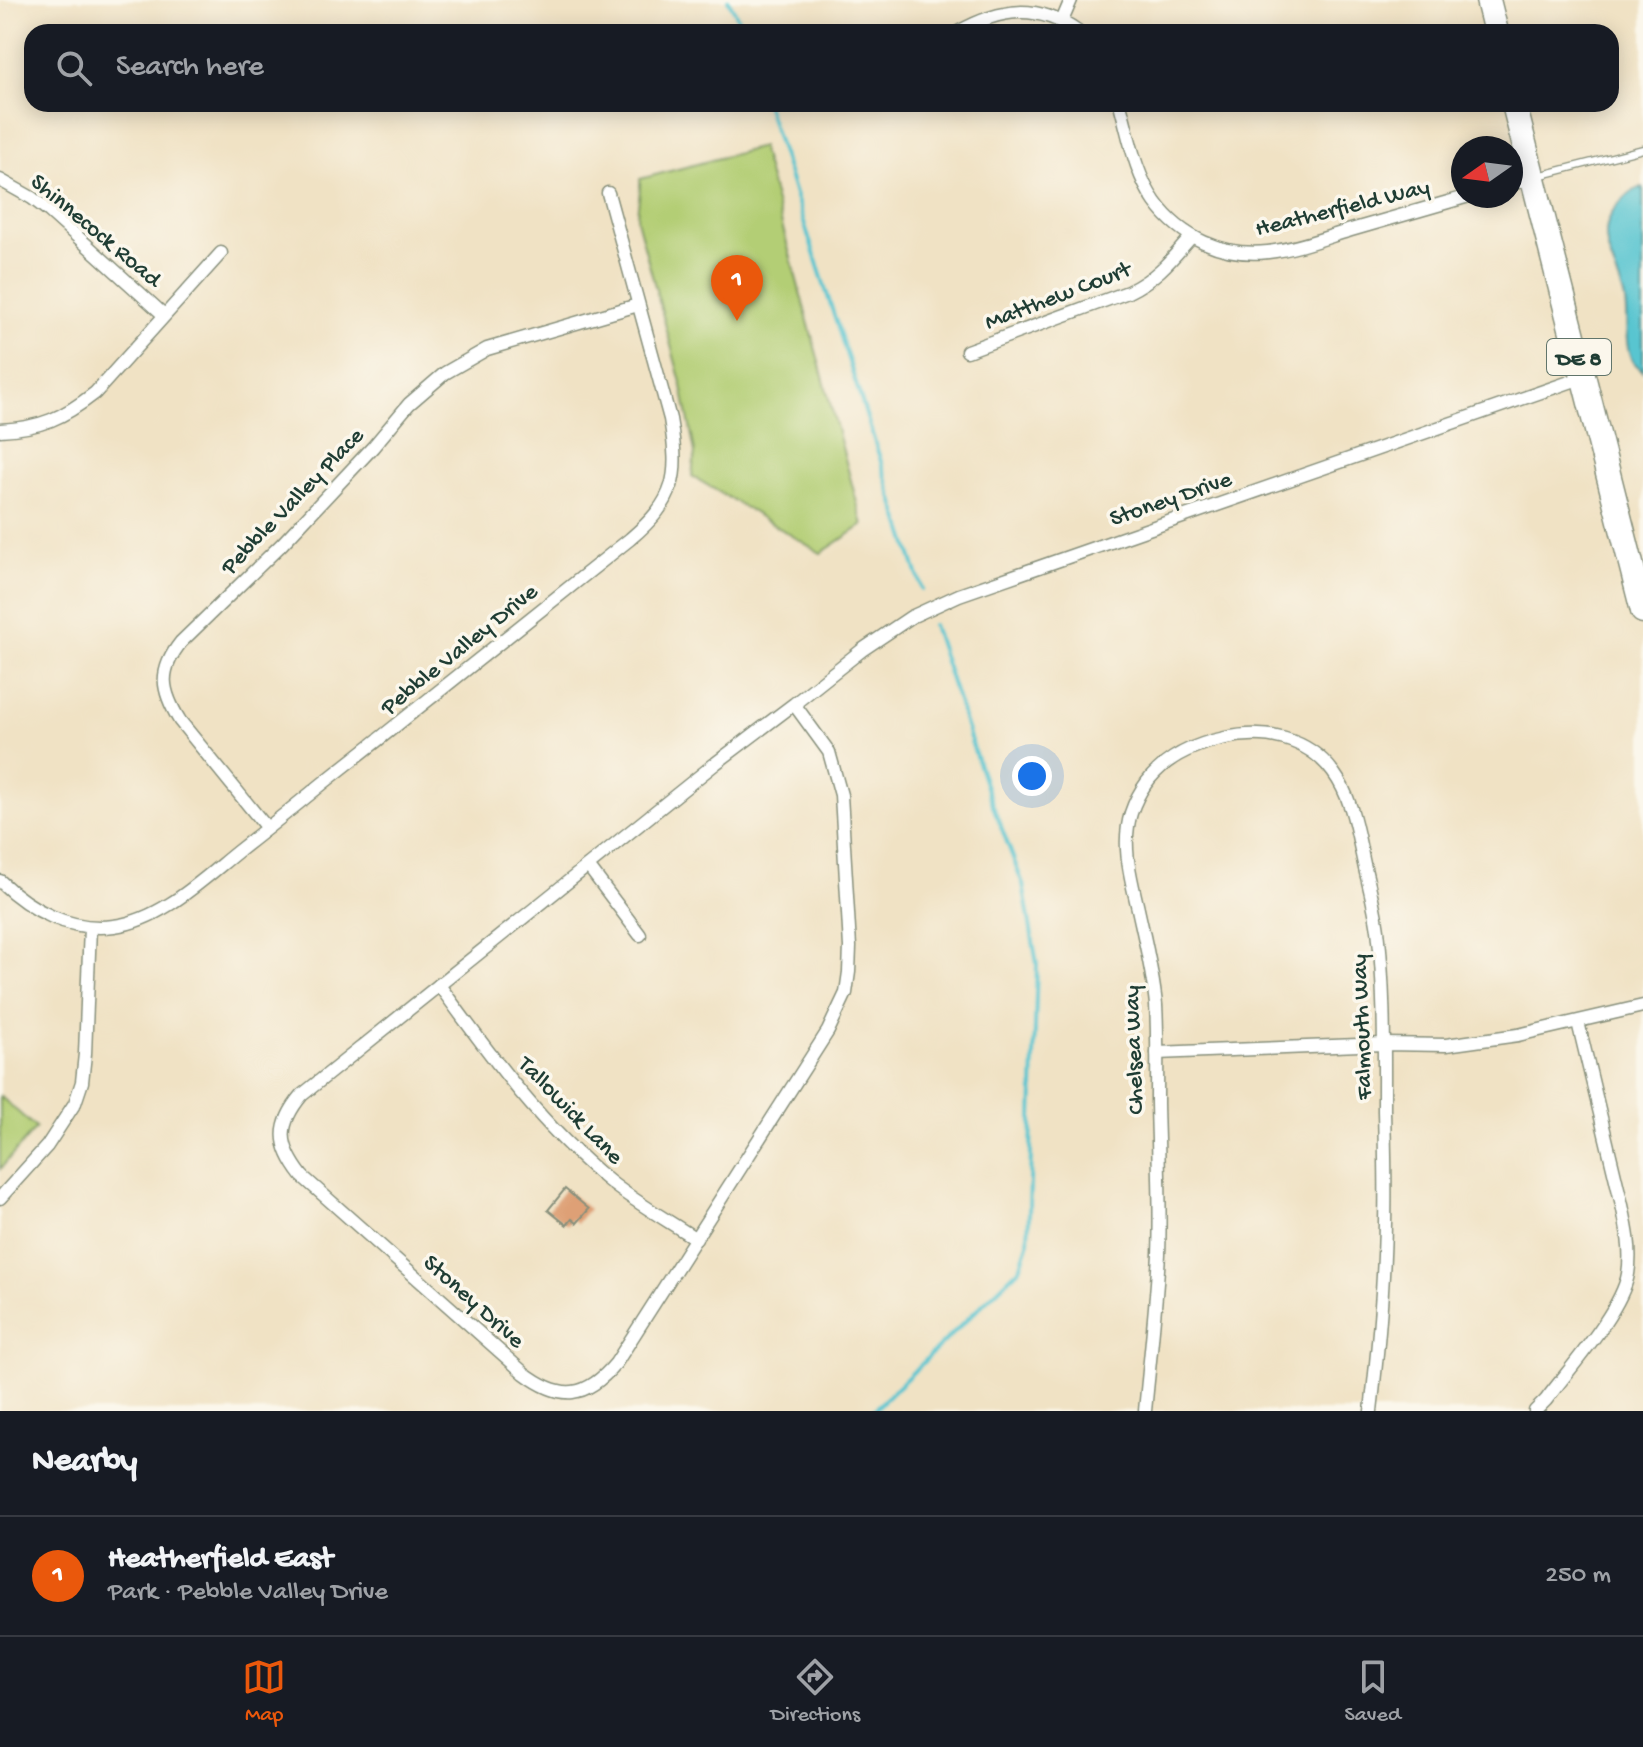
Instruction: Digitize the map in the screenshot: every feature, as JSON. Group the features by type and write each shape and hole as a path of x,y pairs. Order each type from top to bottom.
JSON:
{"highway":[{"path":"1488,0 1494,24"},
{"name":"DE 8","path":"1515,112 1517,136"},
{"name":"DE 8","path":"1523,184 1584,377 1643,611"}],"street":[{"path":"1062,21 1071,0"},
{"path":"973,24 1014,12 1048,15 1066,24"},
{"name":"Heatherfield Way","path":"1122,112 1141,174 1156,203 1191,237 1231,251 1251,253 1285,249 1451,201"},
{"name":"Shinnecock Road","path":"0,180 49,211 164,315"},
{"name":"Pebble Valley Drive","path":"0,881 47,915 90,927 114,926 158,910 190,890 630,539 659,512 674,474 675,450 670,419 608,193"},
{"name":"Matthew Court","path":"967,351 1146,284 1162,271 1191,237"},
{"path":"0,430 43,425 77,408 95,393 221,253"},
{"name":"Pebble Valley Place","path":"267,828 180,721 170,703 165,685 165,668 171,655 291,534 409,404 445,373 487,349 638,305"},
{"name":"Stoney Drive","path":"794,704 829,752 841,795 850,947 846,993 828,1031 616,1363 604,1377 588,1387 571,1393 554,1391 524,1373 302,1176 290,1161 284,1143 284,1127 290,1110 302,1095 716,763 887,632 937,603 1584,377"},
{"name":"Falmouth Way","path":"1222,738 1269,734 1291,740 1315,753 1332,770 1347,794 1356,826 1377,926 1384,1044 1385,1222 1371,1411"},
{"name":"Chelsea Way","path":"1145,1411 1159,1252 1157,1053 1154,986 1128,864 1126,836 1136,799 1162,764 1222,738"},
{"path":"588,866 640,935"},
{"path":"0,1198 47,1146 75,1103 82,1082 90,927"},
{"name":"Tallowick Lane","path":"439,985 515,1086 579,1155 611,1183 696,1239"},
{"path":"1157,1053 1384,1044 1446,1045 1578,1022 1643,1006"},
{"path":"1535,1411 1599,1329 1620,1298 1628,1277 1628,1231 1578,1022"}],"lane":[{"path":"1523,181 1643,149"}],"green space":[{"path":"761,147 863,525 821,553 692,476 695,452 682,386 637,220 640,179"},
{"path":"0,1096 36,1128 0,1169"}],"water":[{"path":"1643,187 1643,371 1633,362 1629,351 1624,296 1607,247 1606,235 1613,212 1630,193"}],"building":[{"path":"565,1189 589,1209 577,1223 572,1219 567,1225 548,1210"}],"waterway":[{"path":"728,0 740,24"},
{"path":"769,112 922,589"},
{"path":"873,1411 1020,1268 1028,1244 1037,964 1023,884 987,790 933,625"}],"place":[{"name":"Heatherfield East","path":"737,321"}]}
